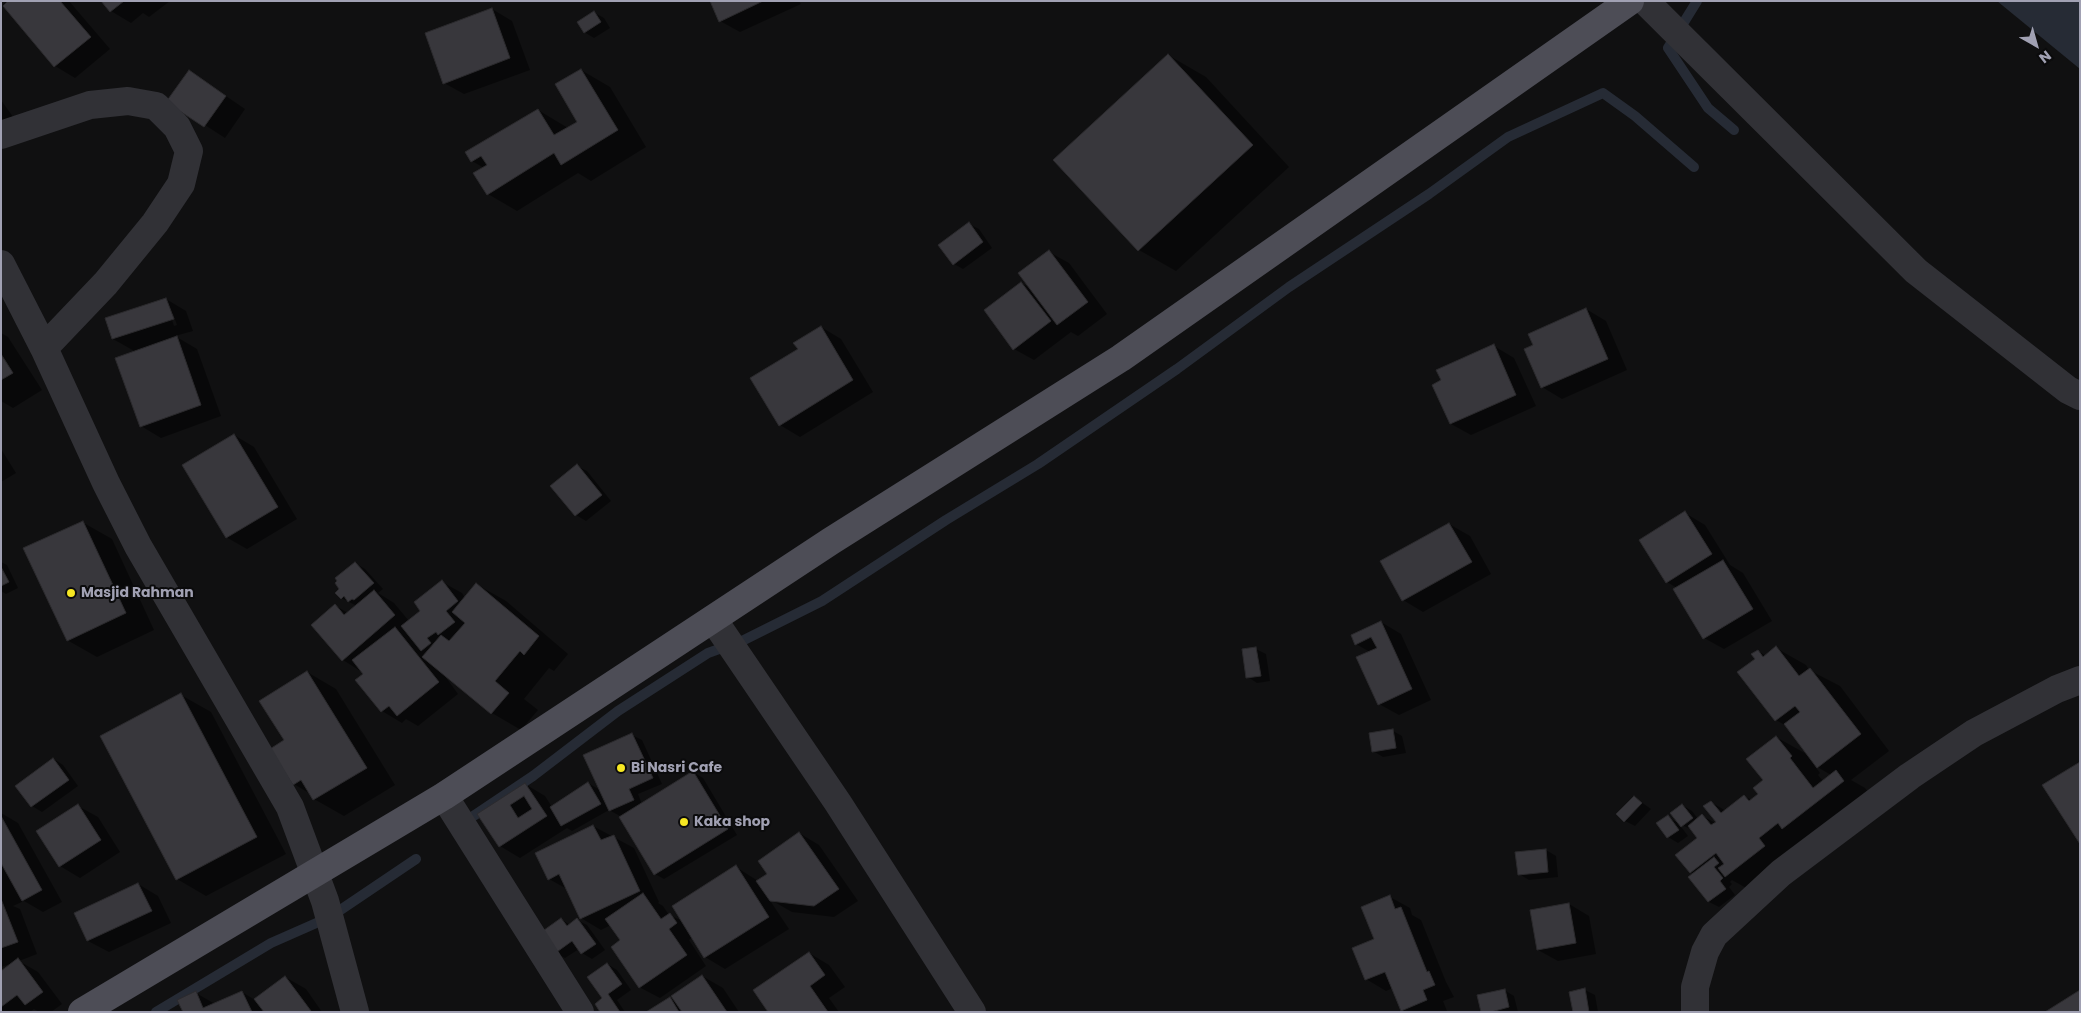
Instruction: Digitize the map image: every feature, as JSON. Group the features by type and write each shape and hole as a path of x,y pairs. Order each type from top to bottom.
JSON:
{"main road":[{"path":"82,1012 444,796 832,541 1121,358 1630,1"}],"street":[{"path":"1645,1 1916,271 2068,390 2080,396"},
{"path":"1,135 90,104 128,101 156,106 177,127 189,151 181,184 155,223 104,284 44,348"},
{"path":"1,264 44,348 106,483 138,546 290,807 328,909 355,1012"},
{"path":"713,619 838,803 972,1012"},
{"path":"1695,1012 1695,987 1705,952 1714,935 1781,873 1910,776 1974,733 2057,689 2080,680"},
{"path":"444,796 580,1012"}],"shaded area":[{"path":"1997,1 2080,1 2080,69"}],"building":[{"path":"8,1 60,1 91,37 54,67 3,6"},
{"path":"101,1 124,1 110,12"},
{"path":"710,1 763,1 719,22"},
{"path":"492,8 510,58 443,84 425,33"},
{"path":"594,11 601,22 584,33 577,22"},
{"path":"1168,54 1253,145 1138,251 1053,160"},
{"path":"581,69 618,130 561,165 554,153 487,195 473,173 487,165 481,156 471,162 465,152 538,109 554,135 577,122 555,84"},
{"path":"189,70 226,96 204,127 166,102"},
{"path":"969,222 983,242 953,265 938,245"},
{"path":"1049,250 1088,302 1057,325 1018,273"},
{"path":"1021,282 1051,321 1013,350 984,310"},
{"path":"166,298 174,319 112,339 105,318"},
{"path":"1586,308 1608,359 1541,388 1524,349 1533,345 1528,334"},
{"path":"821,326 853,380 779,426 750,378 798,349 793,343"},
{"path":"177,336 201,405 140,427 115,358"},
{"path":"1494,344 1516,395 1450,424 1432,385 1441,380 1436,370"},
{"path":"1,354 13,373 1,380"},
{"path":"234,434 278,507 226,538 182,465"},
{"path":"577,464 602,495 575,516 550,486"},
{"path":"1685,511 1712,554 1666,583 1639,540"},
{"path":"83,521 126,613 67,641 23,548"},
{"path":"1449,523 1472,562 1402,601 1380,561"},
{"path":"1723,560 1753,609 1703,639 1673,589"},
{"path":"355,562 374,583 354,600 352,599 348,602 344,596 341,599 335,593 339,589 335,583 337,581 335,578"},
{"path":"1,567 9,582 1,586"},
{"path":"442,580 458,601 446,611 455,622 438,635 436,632 427,638 431,643 421,651 401,626 420,611 414,602"},
{"path":"476,583 539,636 524,655 520,651 495,681 509,693 491,714 422,657 441,635 449,641 465,623 452,612"},
{"path":"374,590 395,615 342,661 311,625 335,604 344,615"},
{"path":"1381,621 1412,689 1378,705 1356,657 1377,648 1371,637 1355,645 1351,635"},
{"path":"395,627 439,682 397,716 389,706 381,712 355,680 363,674 352,660"},
{"path":"1776,646 1799,676 1810,668 1861,734 1817,768 1784,724 1800,712 1795,706 1775,721 1737,672 1755,659 1751,654 1758,650 1763,657"},
{"path":"1256,647 1261,676 1246,678 1242,649"},
{"path":"307,671 367,768 313,800 301,780 293,785 270,749 284,740 259,701"},
{"path":"181,693 257,837 176,880 100,736"},
{"path":"1393,729 1396,748 1372,752 1369,733"},
{"path":"632,733 653,778 629,789 634,800 609,811 583,755"},
{"path":"1776,736 1813,788 1836,770 1844,781 1782,829 1778,823 1759,838 1765,846 1725,877 1718,868 1724,864 1716,853 1690,873 1675,855 1697,838 1688,826 1702,814 1711,825 1716,822 1703,806 1711,801 1721,813 1744,795 1749,801 1758,794 1753,788 1763,780 1746,759"},
{"path":"53,758 69,780 31,807 15,786"},
{"path":"2080,762 2080,844 2042,785"},
{"path":"693,771 728,829 654,875 619,817"},
{"path":"588,782 601,804 561,826 550,807"},
{"path":"525,783 547,816 499,847 477,814"},
{"path":"524,796 532,809 518,818 510,805"},
{"path":"1634,796 1642,803 1624,822 1616,814"},
{"path":"78,804 101,840 59,867 36,831"},
{"path":"1682,804 1693,818 1681,827 1670,813"},
{"path":"1668,815 1679,830 1667,838 1656,823"},
{"path":"1,816 42,890 22,901 1,863"},
{"path":"593,825 601,840 614,835 640,891 580,919 559,874 548,880 535,853"},
{"path":"799,832 839,889 814,906 770,901 756,881 767,874 758,861"},
{"path":"1546,849 1548,872 1518,875 1515,852"},
{"path":"1714,857 1719,863 1714,867 1723,878 1720,881 1726,889 1708,902 1688,877"},
{"path":"736,865 769,917 704,958 672,906"},
{"path":"138,883 152,911 87,941 74,913"},
{"path":"643,893 661,919 670,913 677,923 669,929 687,955 639,988 611,947 620,940 605,919"},
{"path":"1390,895 1395,909 1401,907 1427,972 1429,971 1435,985 1423,990 1427,1000 1401,1011 1385,972 1365,980 1352,948 1374,939 1361,907"},
{"path":"1,899 18,942 1,948"},
{"path":"1569,903 1576,943 1537,950 1530,910"},
{"path":"561,918 567,926 577,918 596,944 581,954 572,941 554,954 540,933"},
{"path":"809,952 825,975 810,986 828,1012 768,1012 753,990"},
{"path":"18,958 43,992 25,1005 17,995 1,1007 1,971"},
{"path":"607,963 622,984 608,994 620,1012 600,1012 595,1004 602,998 587,977"},
{"path":"702,975 727,1012 682,1012 671,996"},
{"path":"285,976 310,1012 264,1012 254,999"},
{"path":"1585,988 1589,1012 1573,1012 1569,992"},
{"path":"1505,989 1509,1007 1491,1012 1481,1012 1477,995"},
{"path":"2080,990 2080,1012 2045,1012"},
{"path":"196,991 203,1008 242,991 252,1012 183,1012 177,1000"},
{"path":"670,997 679,1012 646,1012"}],"waterway":[{"path":"1697,1 1668,48 1708,108 1734,130"},
{"path":"463,823 533,776 618,711 708,653 744,640 822,601 946,520 1038,464 1177,369 1289,287 1429,194 1508,137 1603,93 1635,116 1694,167"},
{"path":"156,1012 271,943 330,917 416,859"}],"place":[{"name":"Masjid Rahman","path":"71,593"},
{"name":"Bi Nasri Cafe","path":"621,768"},
{"name":"Kaka shop","path":"684,822"}]}
